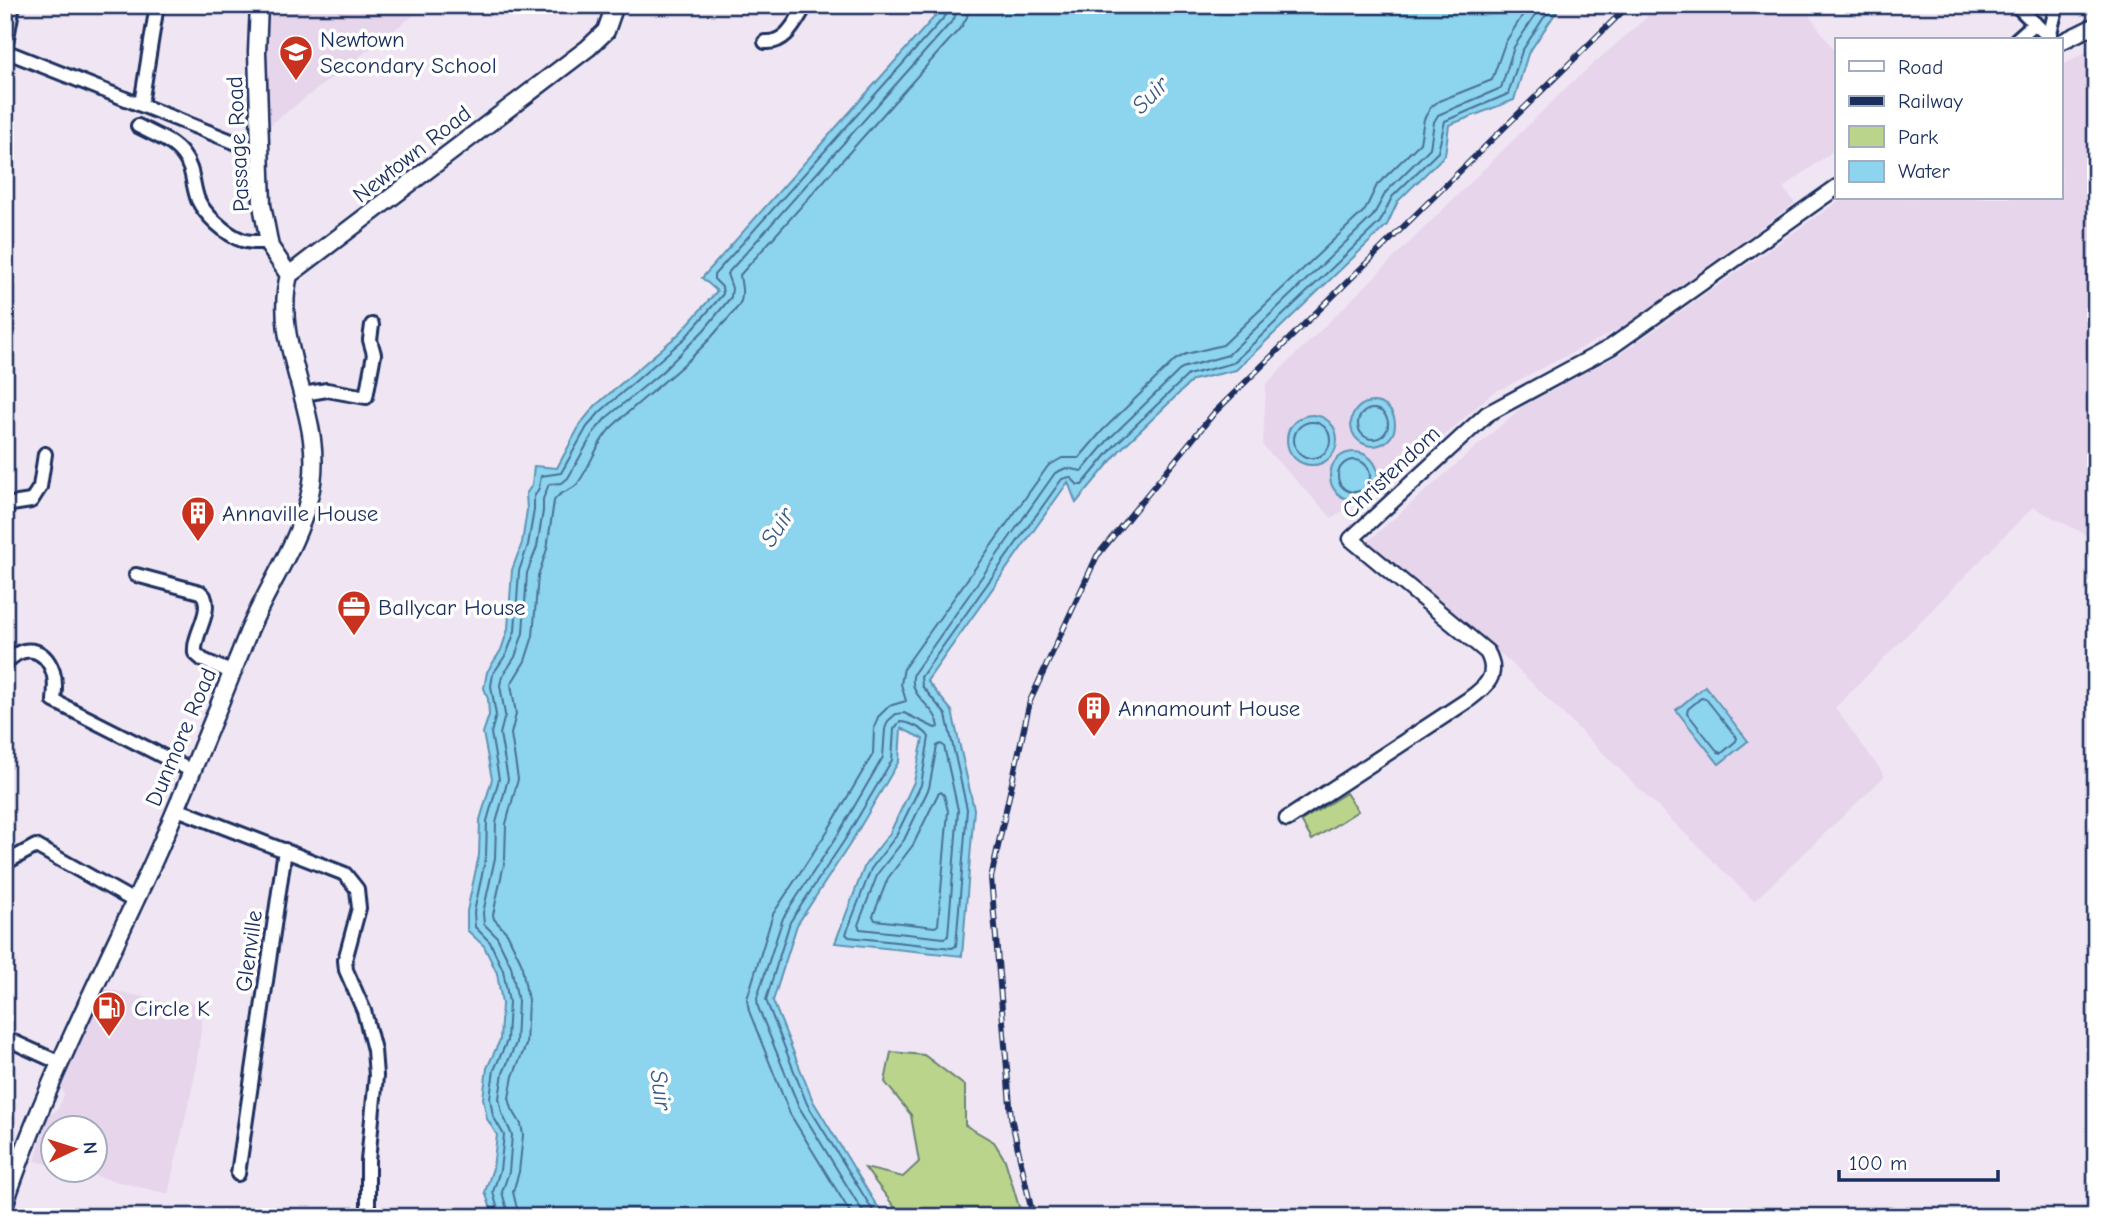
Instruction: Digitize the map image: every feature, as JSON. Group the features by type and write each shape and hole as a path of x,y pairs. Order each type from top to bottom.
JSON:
{"main road":[{"name":"Passage Road","path":"259,5 257,52 262,205 268,242 289,275"},
{"name":"Newtown Road","path":"289,275 588,48 606,31 615,5"},
{"name":"Dunmore Road","path":"5,1202 60,1063 177,809 257,612 297,536 309,499 315,452 312,428 285,325 285,297 289,275"}],"street":[{"path":"13,5 5,50 259,152"},
{"path":"141,104 157,5"},
{"path":"765,42 776,42 784,37 806,5"},
{"path":"2016,5 2052,38"},
{"path":"2054,38 2057,5"},
{"path":"2018,38 2035,23"},
{"path":"2060,38 2096,25"},
{"path":"138,125 171,143 182,153 190,165 198,200 227,231 238,239 268,242"},
{"name":"Christendom","path":"1287,819 1468,700 1483,689 1491,677 1492,661 1487,652 1351,539 1487,414 1611,347 1835,188"},
{"path":"303,394 327,390 366,397 374,354 370,340 372,326"},
{"path":"5,505 31,501 40,487 45,454"},
{"path":"136,575 200,592 205,596 206,608 194,646 195,653 233,673"},
{"path":"5,664 13,654 20,651 38,653 53,671 54,701 192,771"},
{"path":"177,809 345,874 357,889 359,908 345,960 349,980 364,1011 374,1050 376,1076 368,1161 368,1217"},
{"path":"5,863 36,846 134,901"},
{"name":"Glenville","path":"238,1174 285,850"},
{"path":"5,1038 60,1063"}],"shaded area":[{"name":"Newtown Secondary School","path":"268,5 427,5 266,128 265,36"},
{"path":"1661,5 1802,5 1835,51 1835,149 1783,188 1795,203 1621,328 1491,394 1410,467 1332,518 1263,446 1266,384 1569,85"},
{"path":"2096,46 2096,540 2033,507 1835,708 1885,776 1754,901 1507,659 1367,542 1522,407 1620,354 1840,200 2062,200 2062,65"},
{"path":"102,988 172,1003 174,999 204,1005 195,1075 168,1194 108,1179 108,1114 51,1114 58,1109 64,1095 61,1086"}],"green space":[{"path":"1346,793 1358,811 1312,840 1301,821"},
{"path":"891,1052 924,1055 965,1086 965,1125 994,1142 1005,1160 1022,1217 902,1217 865,1168 903,1177 919,1162 911,1115 885,1082"}],"water":[{"name":"Suir","path":"945,5 1561,5 1528,54 1514,100 1449,125 1445,155 1398,201 1387,225 1236,370 1193,380 1120,450 1076,503 1068,482 927,681 952,711 974,809 962,956 835,943 865,865 890,833 914,782 923,739 901,728 899,761 850,844 797,925 773,1001 813,1101 875,1203 887,1217 494,1217 485,1192 493,1168 497,1135 487,1119 483,1098 487,1068 500,1040 502,1003 497,973 484,946 467,930 467,911 479,855 480,820 492,779 483,733 489,715 484,688 487,672 501,650 508,629 512,570 522,543 527,510 526,494 532,485 534,466 557,468 581,423 595,406 680,333 717,291 702,278"},
{"path":"1373,402 1382,403 1389,408 1394,415 1394,433 1389,440 1382,445 1373,446 1364,445 1357,440 1352,433 1351,424 1352,415 1357,408 1364,403"},
{"path":"1312,415 1330,422 1337,440 1330,458 1312,465 1294,458 1287,440 1294,422"},
{"path":"1354,452 1371,459 1378,476 1371,493 1354,500 1337,493 1330,476 1337,459"},
{"path":"1705,686 1748,741 1719,764 1676,710"}],"railway":[{"path":"1033,1217 1011,1117 991,878 1030,701 1097,556 1214,413 1629,5"}],"place":[{"name":"Newtown Secondary School","path":"296,82"},
{"name":"Annaville House","path":"198,543"},
{"name":"Ballycar House","path":"354,637"},
{"name":"Annamount House","path":"1094,738"},
{"name":"Circle K","path":"109,1038"}]}
